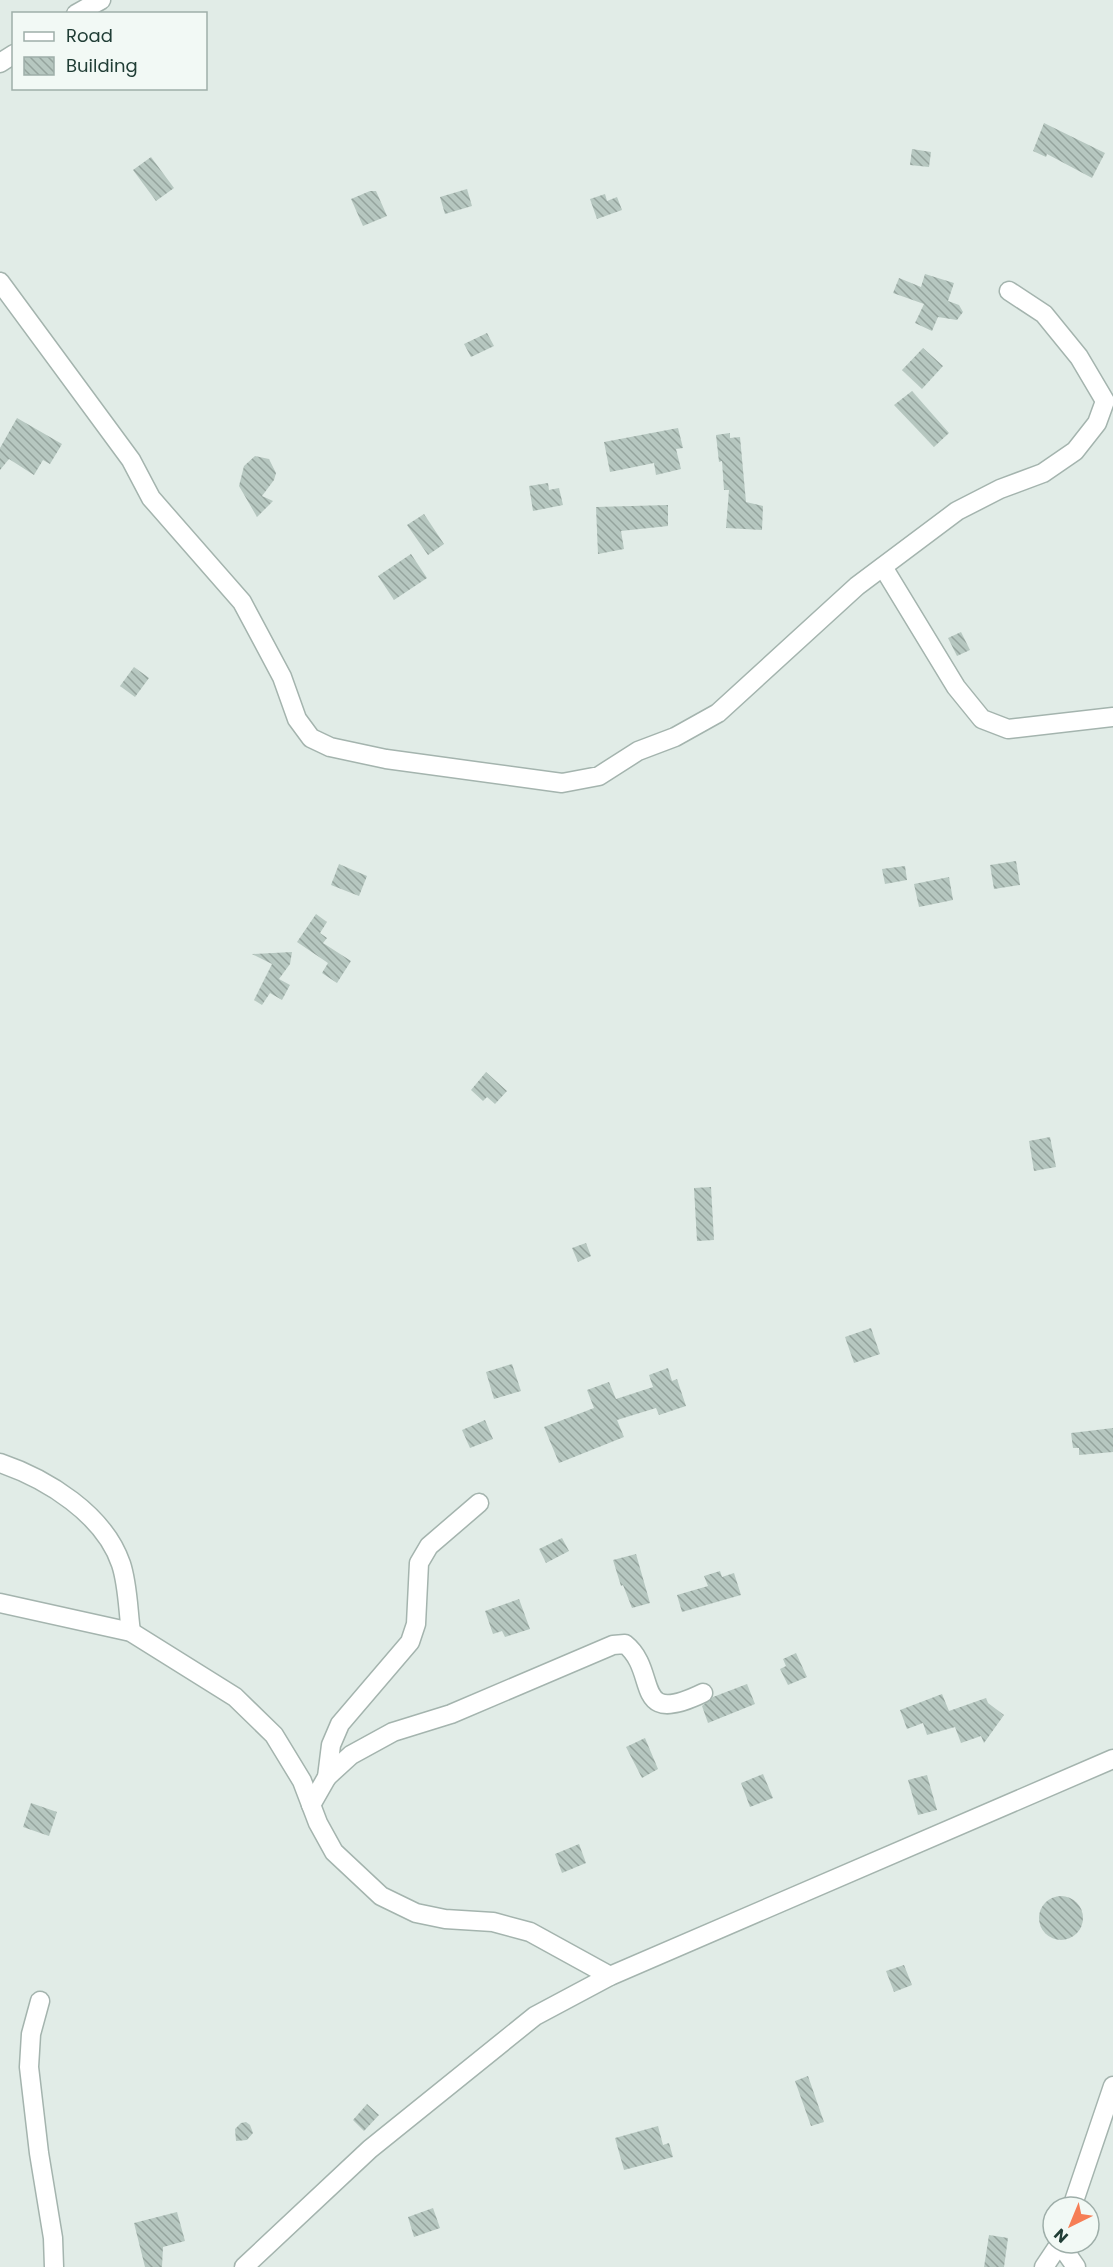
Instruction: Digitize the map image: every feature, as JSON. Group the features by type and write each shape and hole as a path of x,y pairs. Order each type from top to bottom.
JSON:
{"street":[{"path":"80,12 101,0"},
{"path":"0,282 131,460 151,498 242,602 282,677 297,719 311,738 330,747 386,759 562,783 600,776 638,751 675,737 718,713 857,586 957,511 1000,489 1042,473 1075,451 1097,423 1106,401 1079,357 1044,314 1009,291"},
{"path":"883,567 956,687 982,719 1008,729 1113,717"},
{"path":"0,1463 46,1484 90,1517 109,1538 121,1565 131,1632"},
{"path":"327,1777 331,1745 340,1724 410,1642 416,1624 419,1563 429,1546 479,1503"},
{"path":"0,1603 131,1632 235,1697 274,1735 302,1781 318,1823 334,1852 381,1896 416,1913 446,1919 493,1922 530,1932 610,1976"},
{"path":"311,1804 327,1777 351,1755 393,1732 451,1714 613,1645 625,1644 634,1651 651,1693 659,1702 667,1706 678,1705 703,1693"},
{"path":"244,2267 370,2149 535,2016 610,1976 1113,1759"},
{"path":"40,2001 31,2034 29,2067 39,2153 53,2238 54,2267"},
{"path":"1076,2195 1113,2086"}],"building":[{"path":"1044,123 1105,153 1092,178 1047,154 1046,157 1033,151"},
{"path":"912,149 931,152 929,167 910,165"},
{"path":"151,157 174,188 156,201 133,170"},
{"path":"467,189 472,206 445,214 440,197"},
{"path":"370,191 376,191 387,216 363,226 351,199"},
{"path":"605,194 607,201 617,197 622,210 597,219 590,199"},
{"path":"925,274 954,283 948,301 959,305 963,312 957,320 938,317 932,331 915,323 924,304 893,293 899,278 921,287"},
{"path":"487,333 494,346 471,357 464,344"},
{"path":"923,348 943,366 922,389 902,370"},
{"path":"912,391 949,433 934,447 894,405"},
{"path":"17,418 62,444 50,464 43,460 34,475 9,459 0,470 0,448"},
{"path":"678,428 683,448 676,449 681,469 656,475 654,463 610,472 604,442"},
{"path":"730,433 730,438 740,437 746,502 763,506 762,530 726,528 729,490 724,490 722,461 719,462 716,435"},
{"path":"255,456 269,459 276,473 274,480 262,496 273,501 257,517 239,486 244,466"},
{"path":"548,483 549,490 559,488 563,505 533,511 529,486"},
{"path":"668,505 668,526 621,531 624,549 598,554 596,507"},
{"path":"424,514 444,544 428,555 407,525"},
{"path":"411,554 427,578 394,600 378,576"},
{"path":"961,632 970,650 957,656 948,638"},
{"path":"134,667 149,678 135,697 120,686"},
{"path":"1016,861 1020,885 994,889 990,865"},
{"path":"339,864 367,876 359,896 331,885"},
{"path":"905,866 907,880 885,884 882,869"},
{"path":"949,877 953,900 919,907 914,884"},
{"path":"316,914 327,922 320,933 327,938 323,943 351,961 337,983 322,973 328,963 297,942"},
{"path":"292,952 290,964 279,979 290,985 282,1000 270,993 262,1005 254,1000 272,964 252,954"},
{"path":"486,1072 507,1091 495,1104 487,1097 483,1101 471,1090"},
{"path":"1050,1137 1056,1167 1034,1171 1029,1141"},
{"path":"711,1187 714,1240 697,1241 694,1188"},
{"path":"586,1243 591,1256 578,1262 572,1248"},
{"path":"871,1328 880,1354 854,1363 845,1337"},
{"path":"512,1364 521,1391 494,1399 486,1372"},
{"path":"668,1368 672,1381 677,1379 686,1406 659,1415 656,1408 617,1420 624,1437 559,1463 544,1427 594,1408 587,1390 609,1382 616,1399 653,1387 649,1375"},
{"path":"485,1420 493,1439 470,1448 462,1430"},
{"path":"1113,1428 1113,1452 1079,1455 1079,1448 1073,1448 1071,1433"},
{"path":"562,1538 569,1551 546,1563 539,1549"},
{"path":"636,1554 650,1603 632,1608 623,1585 621,1586 613,1560"},
{"path":"720,1571 722,1577 734,1573 741,1595 682,1612 677,1595 708,1586 704,1576"},
{"path":"519,1599 530,1629 505,1637 502,1631 493,1634 485,1611"},
{"path":"796,1653 807,1677 788,1685 780,1669 786,1666 783,1659"},
{"path":"747,1684 755,1704 708,1723 702,1706 713,1697"},
{"path":"942,1694 949,1711 986,1698 988,1703 1004,1715 984,1743 981,1736 961,1743 955,1727 927,1735 923,1723 907,1729 900,1710"},
{"path":"645,1738 658,1769 642,1778 626,1747"},
{"path":"763,1774 773,1798 750,1807 741,1783"},
{"path":"927,1775 937,1810 918,1815 908,1780"},
{"path":"31,1803 57,1812 49,1836 23,1827"},
{"path":"579,1844 586,1863 562,1873 555,1854"},
{"path":"1061,1896 1076,1903 1083,1918 1076,1933 1061,1940 1046,1933 1039,1918 1046,1903"},
{"path":"904,1965 912,1985 894,1992 886,1971"},
{"path":"808,2076 824,2122 811,2126 795,2081"},
{"path":"367,2104 379,2115 364,2131 353,2120"},
{"path":"246,2122 253,2133 247,2140 236,2141 235,2129 241,2123"},
{"path":"658,2126 663,2145 669,2143 673,2157 624,2170 615,2138"},
{"path":"433,2208 440,2228 414,2237 408,2217"},
{"path":"177,2212 185,2241 163,2247 162,2267 145,2267 134,2223"},
{"path":"989,2235 1008,2238 1004,2267 984,2267"}]}
